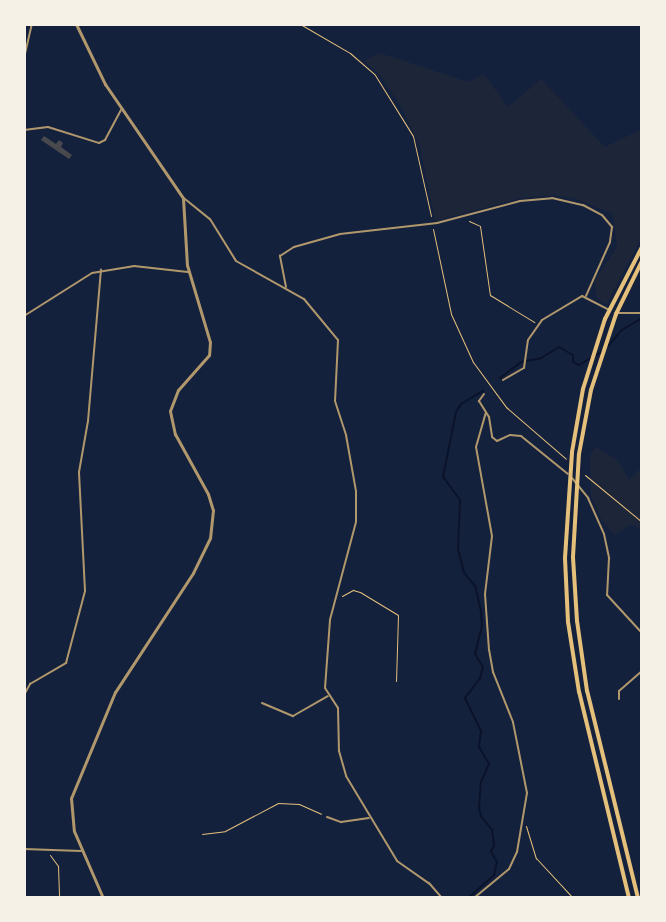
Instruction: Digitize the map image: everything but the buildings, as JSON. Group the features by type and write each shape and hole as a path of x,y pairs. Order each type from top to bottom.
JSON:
{"highway":[{"path":"629,898 571,649 565,558 568,495 583,389 600,332 642,247"},
{"path":"638,898 597,736 580,648 573,557 574,504 591,390 606,338 642,261"}],"street":[{"path":"24,58 32,24"},
{"path":"76,24 90,58 183,198 210,219 236,261 304,299 338,340 335,401 346,435 356,510 350,556 330,620 324,673 329,696 338,708 342,766 397,861 429,883 442,898"},
{"path":"24,130 48,127 99,143 105,140 123,109"},
{"path":"103,898 81,851 70,814 71,798 115,692 193,573 213,525 208,494 175,434 170,411 178,390 209,355 207,329 189,272 183,198"},
{"path":"285,288 279,260 287,251 340,234 437,223 495,206 537,199 570,201 602,215 610,222 612,237 586,296"},
{"path":"24,316 55,293 101,270 134,266 189,272"},
{"path":"24,695 30,684 66,663 85,591 79,472 88,421 101,270"},
{"path":"503,380 526,361 528,340 537,323 575,299 586,296 623,315 642,313"},
{"path":"484,394 479,401 486,412 494,440 521,436 543,451 581,488 597,516 608,551 607,595 642,633"},
{"path":"474,898 509,869 517,852 524,820 526,779 513,722 493,672 489,650 485,594 492,536 476,447 486,412"},
{"path":"619,699 619,691 642,671"},
{"path":"262,703 293,716 329,696"},
{"path":"327,817 341,822 370,818"},
{"path":"24,849 81,851"}],"path":[{"path":"300,24 350,53 375,75 404,118 421,159 442,280 460,336 473,362 506,407 574,466"},
{"path":"464,217 480,226 490,295 537,323"},
{"path":"585,475 642,522"},
{"path":"337,599 353,590 398,615 394,658 396,681"},
{"path":"202,834 225,831 278,803 305,806 327,817"},
{"path":"524,820 536,858 573,898"},
{"path":"48,850 59,874 59,898"}],"shaded area":[{"path":"380,53 468,82 484,74 508,107 541,79 605,147 642,129 642,237 606,305 597,298 594,281 617,247 613,214 574,198 551,195 521,198 435,221 420,147 402,108 380,75 364,61"},
{"path":"596,447 617,460 629,480 642,467 642,530 632,524 614,535 601,519 591,496 590,455"}],"waterway":[{"path":"608,346 622,330 642,318"},
{"path":"500,378 521,362 541,358 559,347 573,355 573,362 579,365 603,351"},
{"path":"468,898 494,875 497,862 491,851 494,846 492,830 479,808 481,782 489,764 479,747 481,731 465,698 480,678 483,667 475,654 482,626 481,611 475,586 464,573 458,549 460,500 443,477 456,412 461,404 483,391"}]}
